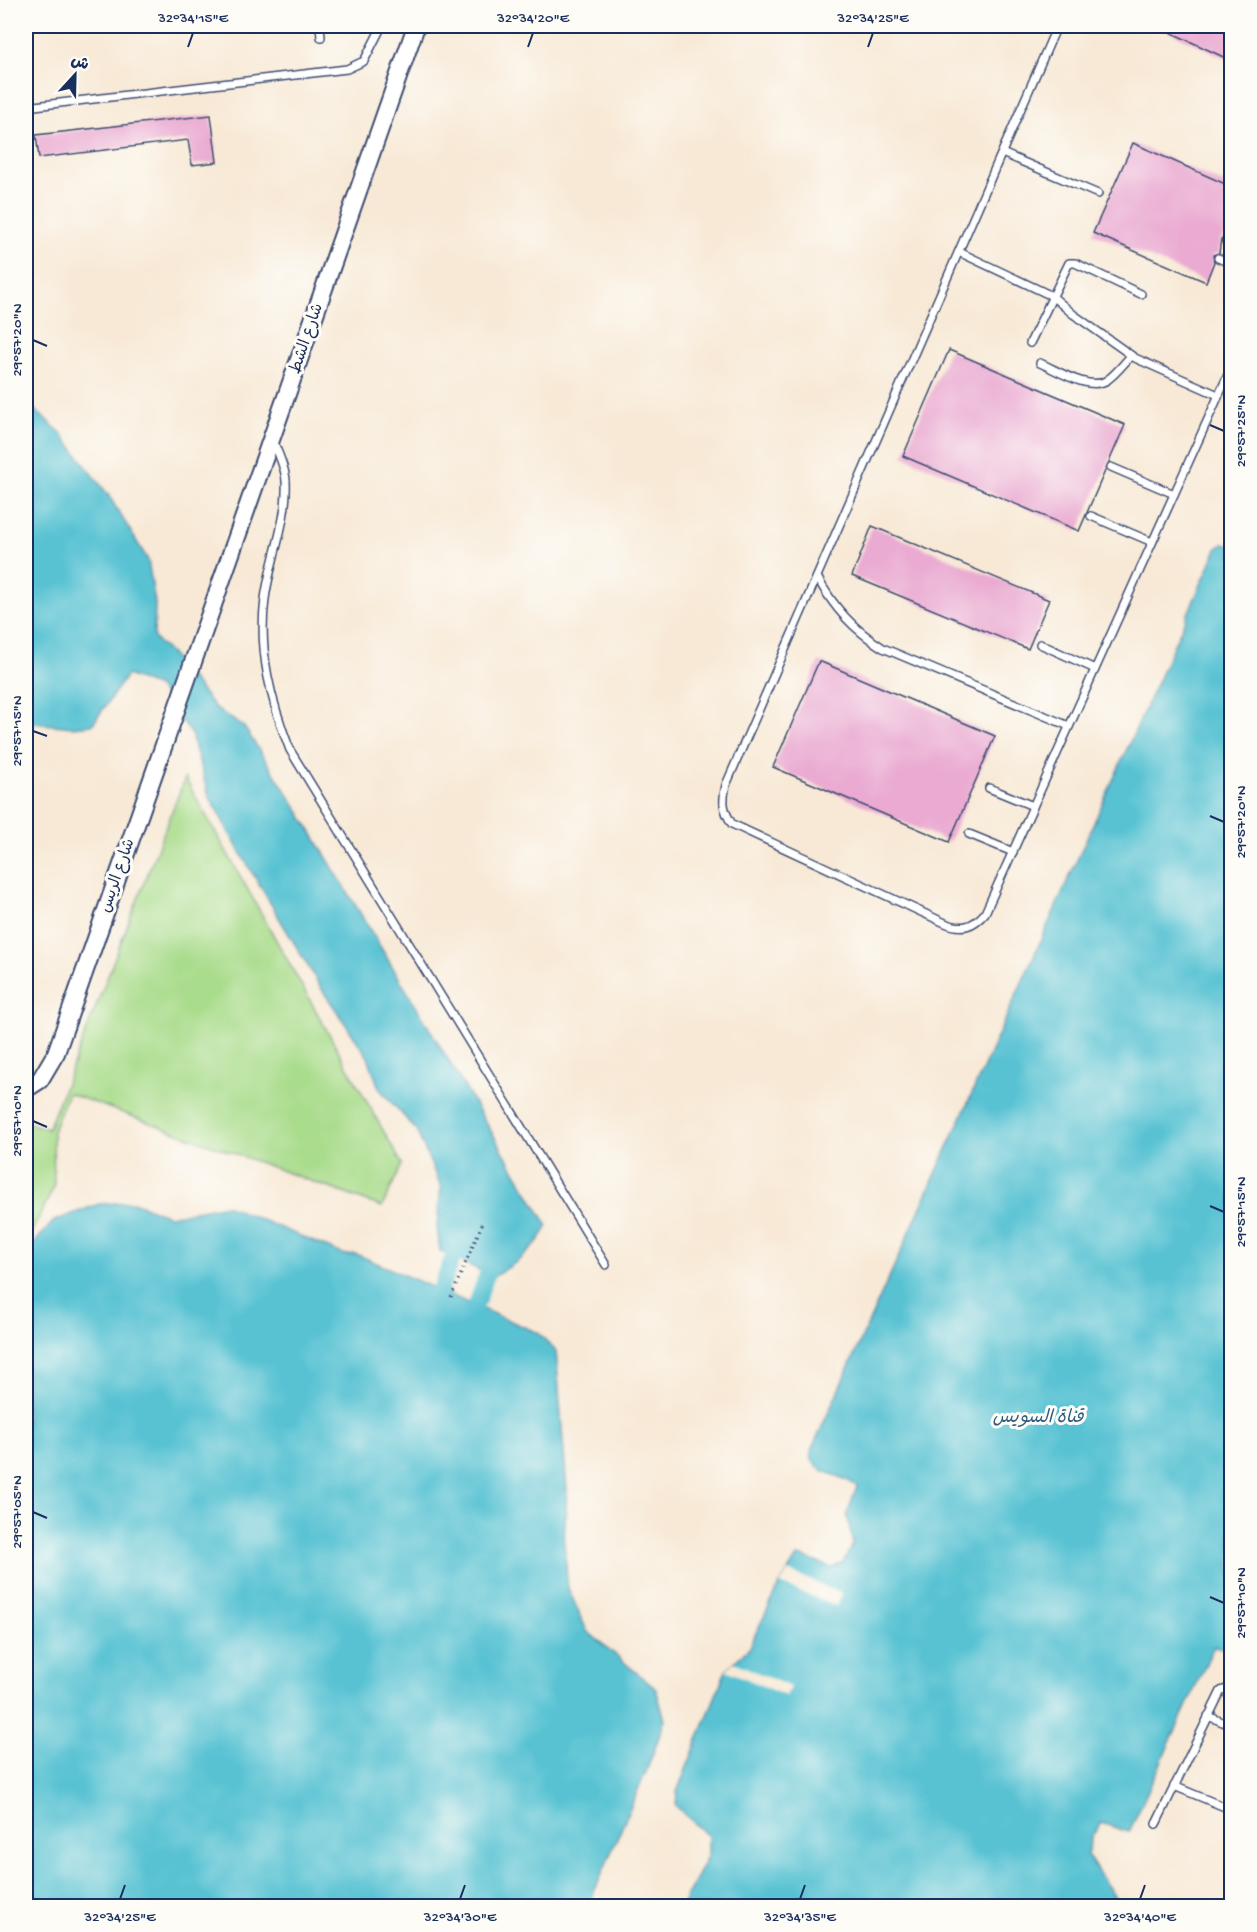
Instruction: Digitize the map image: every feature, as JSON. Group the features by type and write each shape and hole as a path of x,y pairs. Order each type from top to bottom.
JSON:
{"street":[{"name":"شارع الشط","path":"198,652 416,26"},
{"name":"شارع الريس","path":"26,1089 40,1080 50,1067 56,1053 198,652"}],"lane":[{"path":"320,26 321,37"},
{"path":"26,106 346,69 364,61 382,26"},
{"path":"1058,26 726,786 722,799 725,812 732,824 956,928 968,927 978,922 985,913 1013,852 1232,366"},
{"path":"1002,153 1098,194"},
{"path":"959,252 1052,296 1063,307 1131,356 1218,395"},
{"path":"1218,258 1232,264"},
{"path":"1030,343 1067,265 1072,262 1141,294"},
{"path":"1040,363 1087,382 1099,384 1110,377 1131,356"},
{"path":"273,440 286,479 285,506 265,601 265,660 276,715 290,750 606,1265"},
{"path":"1111,467 1174,494"},
{"path":"1090,516 1152,542"},
{"path":"817,577 844,618 862,635 883,648 1070,726"},
{"path":"1040,644 1095,669"},
{"path":"989,788 1033,806"},
{"path":"969,834 1013,852"},
{"path":"1156,1824 1221,1691 1232,1687"},
{"path":"1208,1716 1232,1726"},
{"path":"1174,1786 1232,1810"}],"path":[{"path":"451,1297 483,1222"}],"green space":[{"path":"185,778 402,1164 382,1207 68,1093 53,1131 54,1187 26,1243 26,1122 48,1129"}],"water":[{"path":"26,402 61,433 109,496 148,560 155,603 154,638 175,658 216,709 244,727 297,808 548,1226 525,1255 493,1277 440,1251 437,1227 441,1187 416,1130 379,1088 368,1057 321,988 241,854 209,796 191,734 158,687 127,675 92,725 72,727 26,722"},
{"name":"قناة السويس","path":"1223,544 1232,546 1231,1650 1214,1646 1129,1832 1101,1823 1092,1836 1087,1855 1116,1899 1113,1906 682,1906 708,1854 708,1836 676,1806 677,1792 726,1670 748,1649 780,1584 797,1557 832,1568 843,1562 853,1544 847,1514 857,1487 815,1465 811,1451 1217,549"},
{"path":"133,1202 169,1216 226,1205 345,1255 356,1254 538,1333 556,1351 567,1491 564,1541 568,1588 587,1631 656,1689 665,1720 648,1767 588,1906 26,1906 26,1252 54,1221 99,1204"}],"pier":[{"path":"788,1571 842,1594 837,1606 780,1584"},
{"path":"734,1662 790,1687 786,1696 726,1670"}],"building":[{"path":"1157,26 1232,26 1232,61"},
{"path":"211,115 217,162 192,165 188,140 39,158 36,135"},
{"path":"1133,143 1232,187 1232,223 1226,235 1221,239 1219,253 1213,255 1214,262 1206,282 1093,233"},
{"path":"949,350 1125,425 1079,531 903,456"},
{"path":"872,526 1049,600 1028,649 852,576"},
{"path":"819,661 995,736 949,842 773,767"}],"waterway":[{"path":"439,1292 461,1237"},
{"path":"475,1308 494,1254"}]}
